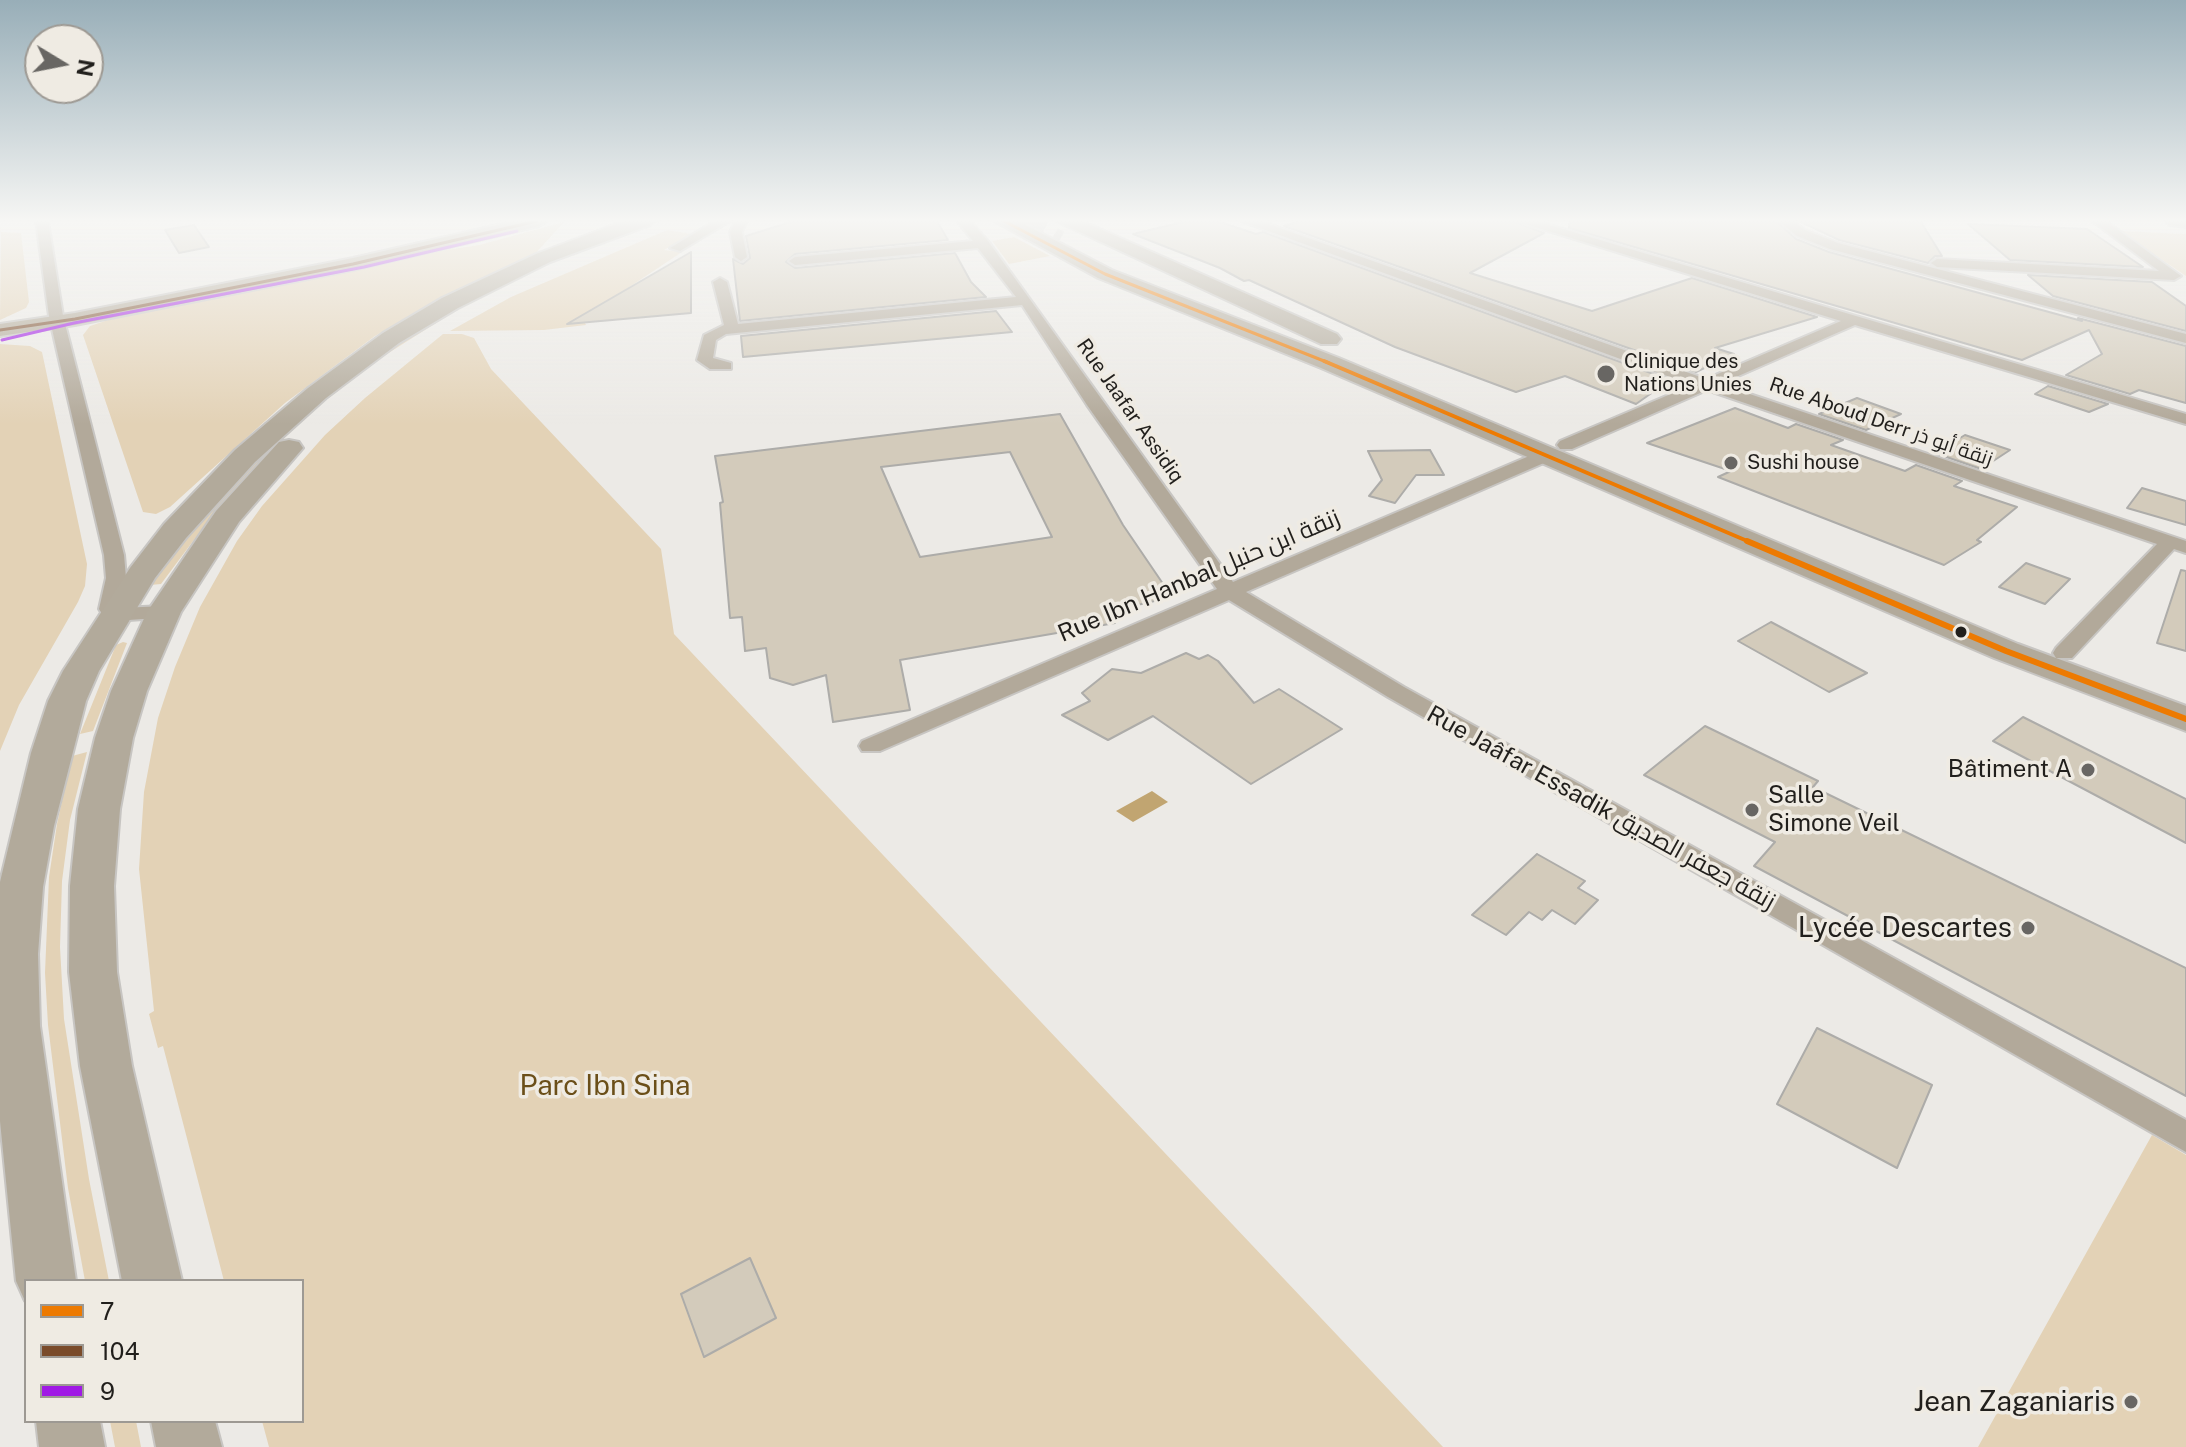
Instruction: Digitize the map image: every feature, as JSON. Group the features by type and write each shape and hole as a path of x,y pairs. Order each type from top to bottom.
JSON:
{"main road":[{"path":"7,329 206,289"},
{"path":"56,319 221,289"},
{"path":"46,1279 15,1026 15,954 21,887 51,753 67,701 114,615 149,564 210,492 281,423 353,365 410,326 477,289"},
{"path":"152,1279 106,1066 93,972 92,886 99,809 114,738 129,691 164,612 227,517 264,473 343,398 391,361 446,322 507,289"},
{"path":"1146,289 1345,359"},
{"path":"1162,289 1345,359"},
{"path":"1188,289 2006,651 2186,719"},
{"path":"1557,450 2186,699"},
{"path":"68,1423 72,1447"},
{"path":"183,1423 189,1447"}],"street":[{"path":"52,289 56,319 114,555 116,578 110,604 114,615 164,612"},
{"path":"722,289 732,328"},
{"name":"Rue Jaafar Assidiq","path":"1017,289 1095,405 1229,591"},
{"name":"Rue Aboud Derr زنقة أبو ذر","path":"1436,289 1984,481 2178,544"},
{"path":"1748,289 2186,419"},
{"path":"1994,289 2186,339"},
{"path":"726,366 707,363 705,358 712,335 732,328 1026,300"},
{"name":"Rue Ibn Hanbal زنقة ابن حنبل","path":"871,746 1854,320"},
{"path":"2064,653 2178,544"},
{"name":"Rue Jaâfar Essadik زنقة جعفر الصديق","path":"1229,591 1396,692 2186,1137"}],"green space":[{"path":"0,289 27,289 29,302 26,308 0,320"},
{"path":"255,289 460,289 375,336 285,403 170,507 156,514 143,512 83,335 90,326 114,318"},
{"path":"494,289 379,359 323,402 269,452 217,509 161,584 150,585 184,539 235,480 301,416 373,358 467,298"},
{"path":"531,289 627,289 583,318 586,325 544,330 450,331"},
{"name":"Parc Ibn Sina","path":"443,334 462,334 474,338 491,369 661,549 674,634 1443,1447 269,1447 263,1423 304,1423 304,1279 223,1279 163,1046 158,1048 149,1014 154,1011 139,869 144,792 158,718 175,667 200,607 237,541 262,506 325,435"},
{"path":"0,344 30,346 42,352 87,564 85,586 78,602 19,705 0,751"},
{"path":"127,643 93,731 80,734 116,645"},
{"path":"87,752 70,820 62,881 60,947 64,1019 89,1179 109,1279 85,1279 68,1188 48,1025 45,973 49,877 72,756"},
{"path":"2152,1135 2186,1155 2186,1447 1978,1447"},
{"path":"110,1423 136,1423 141,1447 115,1447"}],"shaded area":[{"path":"1152,791 1168,802 1133,822 1116,811"}],"building":[{"path":"628,289 691,289 691,313 567,324"},
{"path":"736,289 978,289 986,297 740,321"},
{"path":"1268,289 1418,289 1670,380 1636,404 1565,376 1516,392 1395,347"},
{"path":"1460,289 1520,289 1592,311 1660,289 1726,289 1817,317 1715,348 1734,354 1696,372"},
{"path":"1777,289 1963,289 2186,346 2186,403 2139,390 2130,394 2066,375 2102,354 2089,330 2022,360"},
{"path":"2044,289 2161,289 2186,306 2186,331 2053,296"},
{"path":"996,311 1012,332 743,357 741,336"},
{"path":"2048,386 2108,404 2089,412 2035,394"},
{"path":"1857,398 1901,414 1866,430 1819,414"},
{"path":"1735,408 1788,428 1796,424 1843,440 1831,445 1905,471 1916,465 1962,481 1954,486 2017,507 1977,540 1981,542 1944,565 1718,477 1731,471 1647,443"},
{"path":"1060,414 1123,525 1172,597 1107,612 1115,623 900,660 910,710 833,722 826,675 793,685 770,678 766,648 745,651 742,617 730,618 720,503 723,502 715,456","holes":["1010,452 1052,537 920,557 881,467"]},
{"path":"1965,435 2010,450 1981,469 1935,453"},
{"path":"1430,450 1444,475 1416,475 1395,503 1369,496 1382,480 1368,451"},
{"path":"2142,488 2186,501 2186,525 2127,508"},
{"path":"2026,563 2070,579 2045,604 1999,587"},
{"path":"2181,570 2186,571 2186,651 2157,643"},
{"path":"1771,622 1867,673 1829,692 1738,641"},
{"path":"1186,653 1199,659 1208,655 1218,661 1254,703 1279,689 1342,729 1251,784 1153,716 1108,740 1062,715 1090,701 1082,693 1112,669 1141,673"},
{"name":"Bâtiment A","path":"2023,717 2186,799 2186,843 1993,741"},
{"path":"1705,726 1818,781 1813,787 2186,968 2186,1096 1754,866 1775,842 1644,775"},
{"path":"1537,854 1585,881 1578,888 1598,900 1575,924 1552,910 1542,920 1529,912 1506,935 1472,915"},
{"path":"1817,1028 1932,1085 1897,1168 1777,1104"},
{"path":"750,1258 776,1318 704,1357 681,1294"}],"transit line":[{"name":"104","path":"0,330 75,319 229,289"},
{"name":"9","path":"2,340 253,289"},
{"name":"7","path":"1142,289 1330,363 2006,651 2186,719"}],"place":[{"name":"Clinique des Nations Unies","path":"1606,374"},
{"name":"Sushi house","path":"1731,463"},
{"name":"Bâtiment A","path":"2088,770"},
{"name":"Salle Simone Veil","path":"1752,810"},
{"name":"Lycée Descartes","path":"2028,928"},
{"name":"Jean Zaganiaris","path":"2131,1402"}]}
